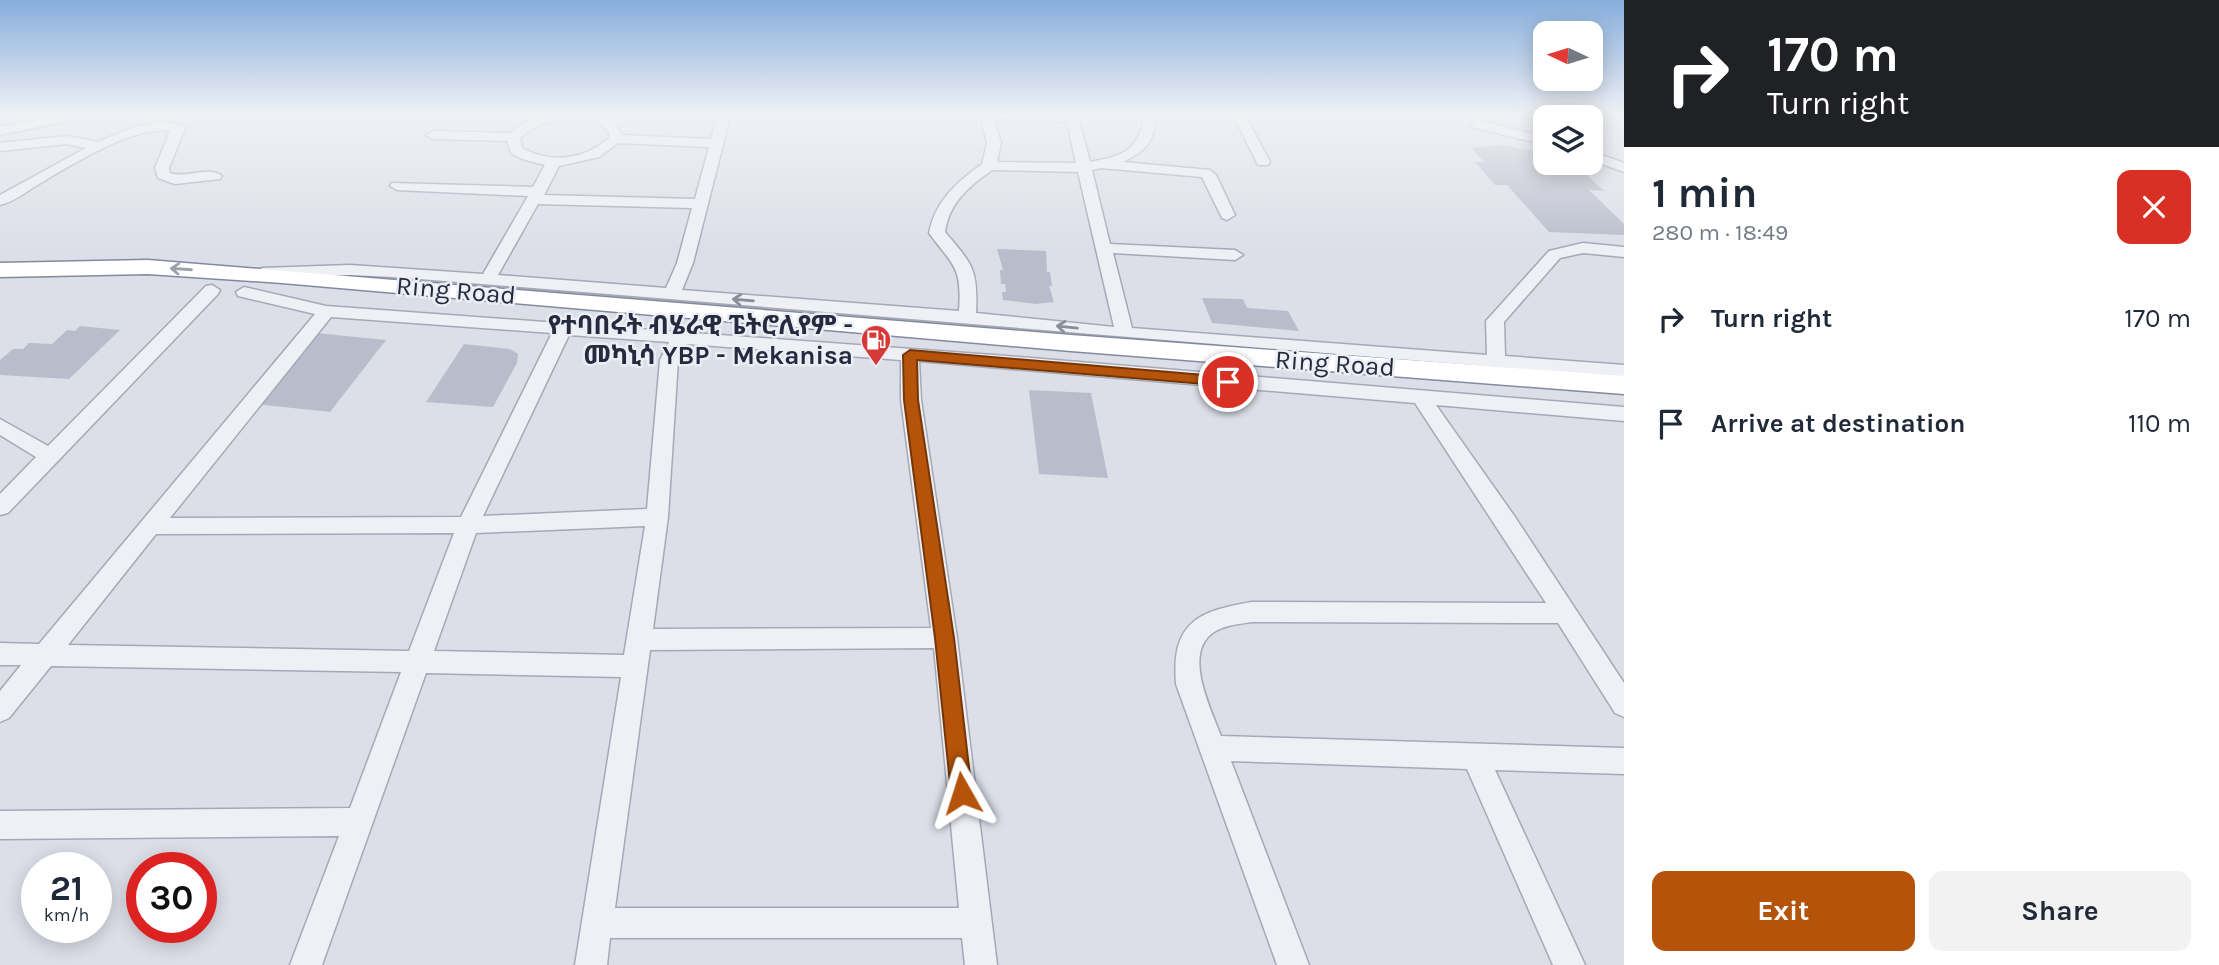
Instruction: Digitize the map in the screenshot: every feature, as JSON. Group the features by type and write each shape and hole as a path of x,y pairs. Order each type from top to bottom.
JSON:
{"highway":[{"name":"Ring Road","path":"0,270 148,267 247,283 1624,401"},
{"name":"Ring Road","path":"0,288 102,285 212,290 247,283 1624,385"}],"street":[{"path":"0,201 77,158"},
{"path":"166,158 162,168 163,175 175,180 215,176"},
{"path":"534,158 554,162 584,158"},
{"path":"672,293 685,262 713,158"},
{"path":"989,166 991,158"},
{"path":"1088,158 1104,248 1124,333"},
{"path":"1092,167 1114,158"},
{"path":"1261,158 1263,162"},
{"path":"1603,160 1624,168"},
{"path":"487,281 554,162"},
{"path":"967,317 968,283 964,265 937,233 938,221 954,191 989,166 1092,167 1205,173 1209,175 1227,215"},
{"path":"397,186 702,204"},
{"path":"1104,248 1234,255"},
{"path":"1496,362 1494,321 1555,254 1583,248 1624,252"},
{"path":"247,283 350,270 672,293 1124,333 1624,371"},
{"path":"247,283 326,311 910,355 1624,414"},
{"path":"0,507 9,488 49,456 212,290"},
{"path":"0,710 326,311"},
{"path":"306,965 468,525 563,328"},
{"path":"591,965 657,517 669,360 681,337"},
{"path":"910,355 911,400 945,638 981,965"},
{"path":"1422,399 1624,705"},
{"path":"0,426 49,456"},
{"path":"150,526 468,525 657,517"},
{"path":"1293,965 1215,748 1189,684 1185,660 1189,639 1203,625 1224,616 1252,612 1565,613"},
{"path":"639,640 945,638"},
{"path":"0,654 637,666"},
{"path":"1215,748 1624,761"},
{"path":"1475,756 1569,965"},
{"path":"0,825 357,822"},
{"path":"599,923 976,923"}],"building":[{"path":"1480,158 1533,158 1533,175 1587,175 1604,191 1589,190 1624,224 1624,235 1549,232 1507,185 1495,185 1475,162 1484,162"},
{"path":"997,249 1046,251 1047,272 1050,272 1052,286 1049,286 1054,302 1036,304 1003,300 1002,292 1006,292 1005,284 1001,284 1000,270 1003,270"},
{"path":"1202,298 1243,299 1247,308 1288,311 1299,331 1212,323"},
{"path":"80,326 120,330 69,379 0,375 0,360 13,349 23,349 29,343 52,344 67,330 75,331"},
{"path":"316,333 386,340 330,412 255,404"},
{"path":"464,344 510,349 518,354 517,363 493,407 426,402"},
{"path":"1029,390 1091,393 1108,478 1039,474"}],"place":[{"name":"የተባበሩት ብሄራዊ ፔትሮሊየም - መካኒሳ YBP - Mekanisa","path":"876,367"}],"route":[{"path":"962,793 945,638 911,400 910,355 1228,382"}]}
